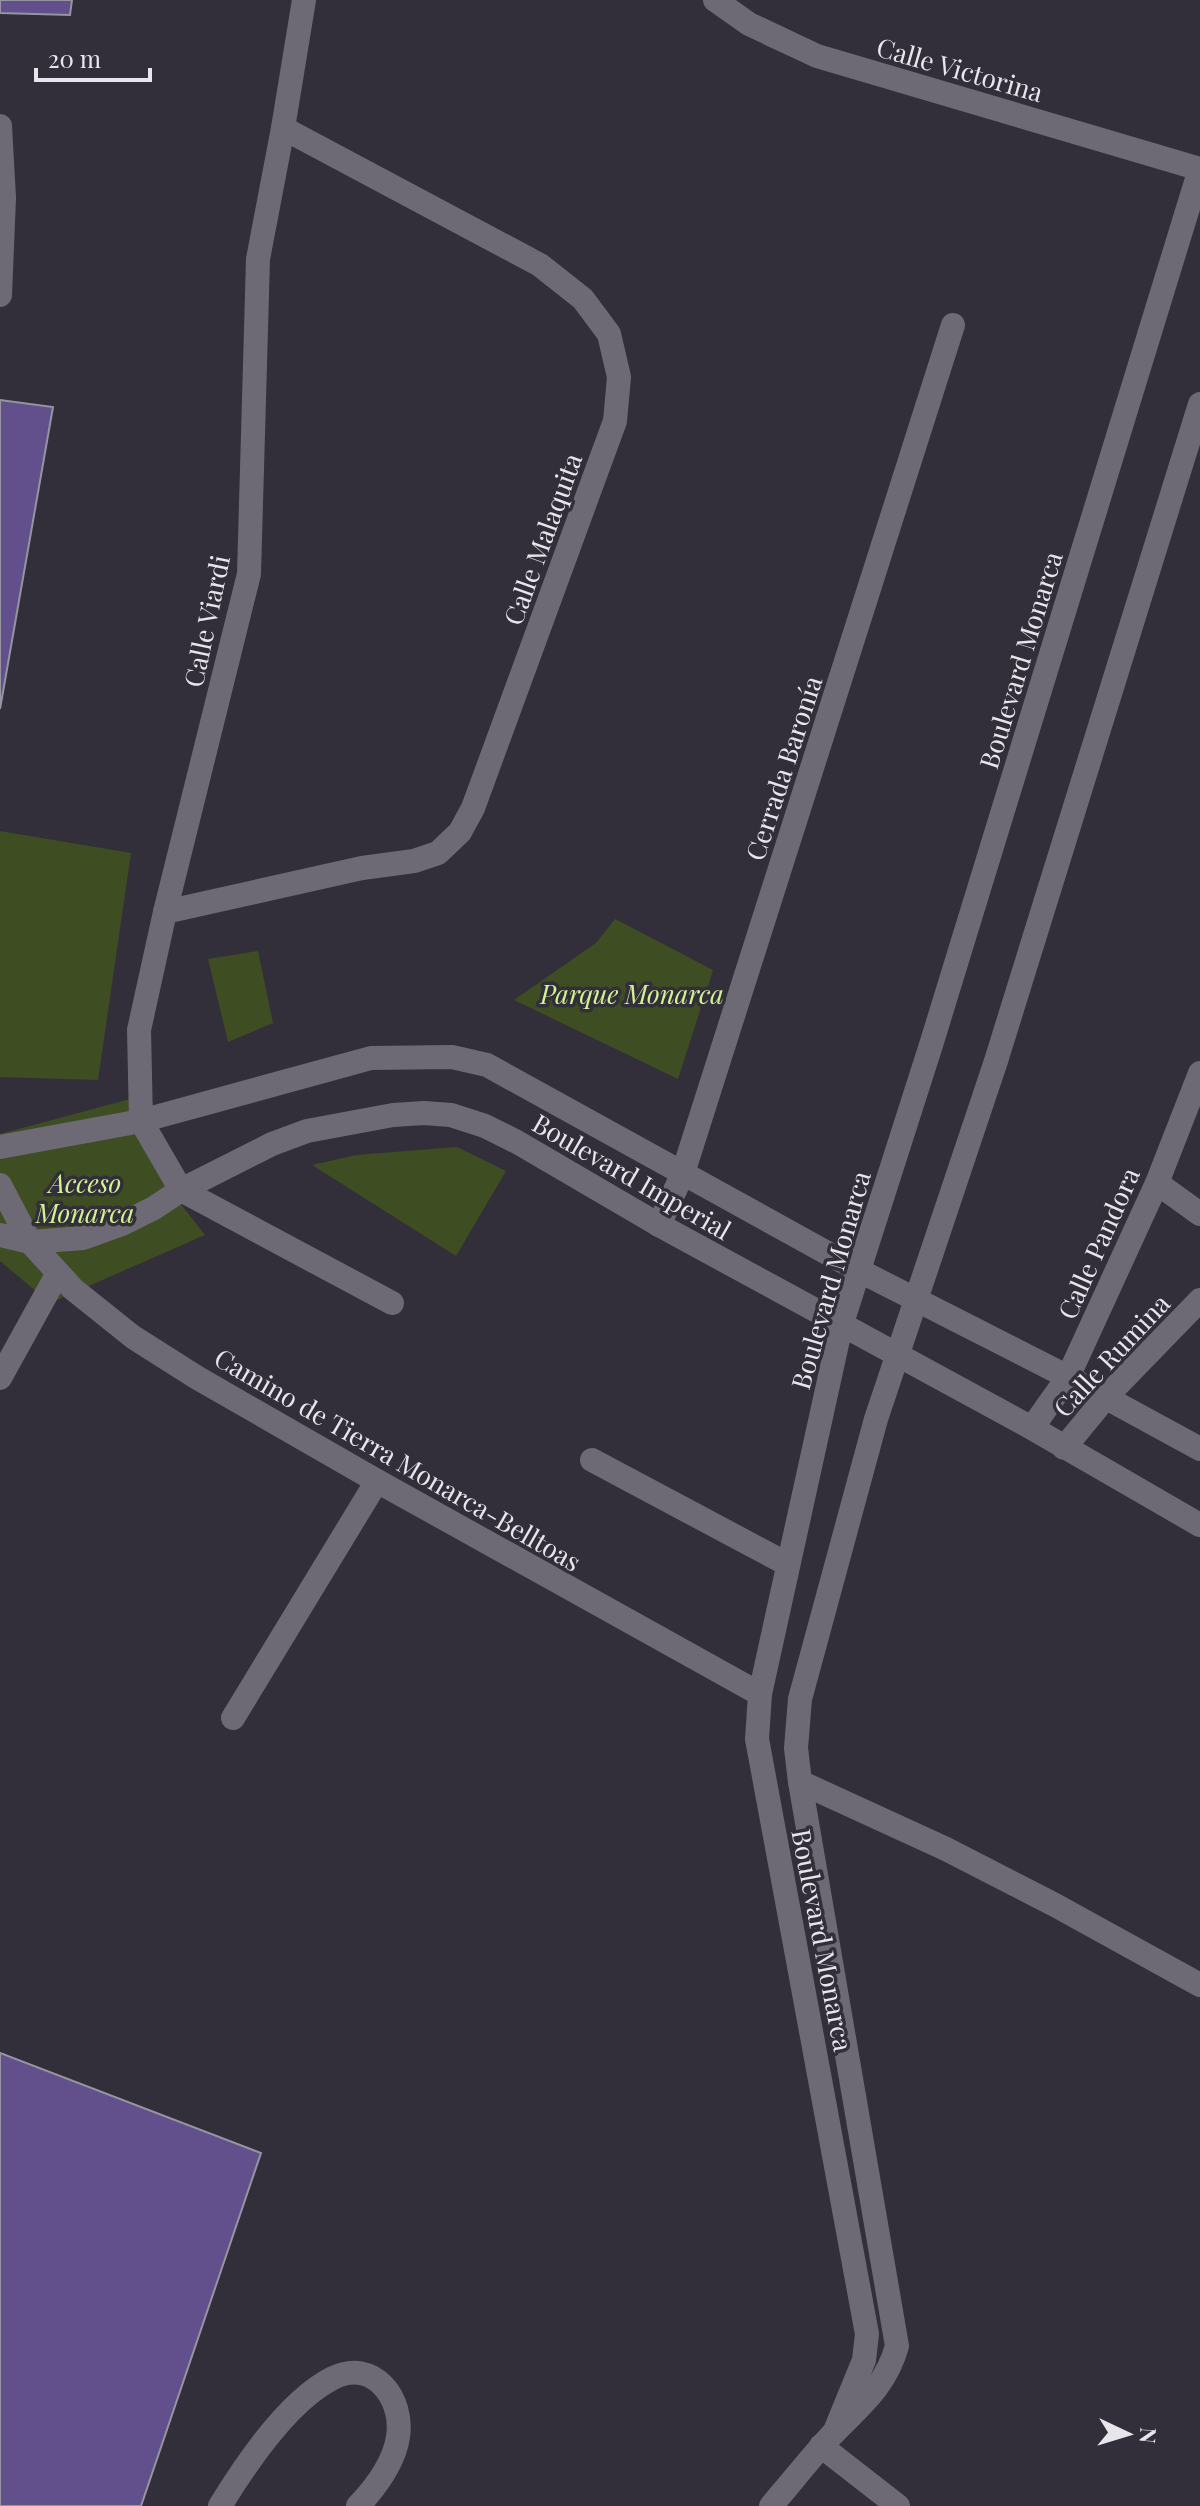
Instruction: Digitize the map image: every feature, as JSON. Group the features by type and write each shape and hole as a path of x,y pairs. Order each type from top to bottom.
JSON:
{"street":[{"name":"Calle Viardi","path":"181,1190 141,1121 139,1030 249,574 258,259 304,0"},
{"name":"Calle Victorina","path":"715,0 749,24 817,56 1200,169"},
{"path":"0,126 0,295"},
{"name":"Calle Malaquita","path":"165,912 362,868 414,861 438,853 460,832 473,808 615,421 619,377 609,334 583,299 540,265 283,128"},
{"name":"Boulevard Monarca","path":"828,2438 864,2360 867,2334 757,1739 760,1694 841,1326 931,1045 1200,169"},
{"name":"Cerrada Baronía","path":"659,1225 683,1173 953,325"},
{"name":"Boulevard Monarca","path":"771,2506 828,2438 861,2409 883,2380 897,2346 800,1782 796,1748 800,1699 876,1419 917,1301 1106,713 1200,404"},
{"name":"Boulevard Imperial","path":"0,1147 141,1121 371,1058 452,1057 487,1065 858,1270 1068,1377 1200,1449"},
{"name":"Calle Pandora","path":"1032,1428 1068,1377 1157,1183 1200,1073"},
{"name":"Boulevard Imperial","path":"0,1235 30,1242 68,1241 92,1236 154,1208 181,1190 272,1144 307,1131 364,1118 424,1113 451,1115 485,1126 841,1326 1032,1428 1200,1525"},
{"path":"1157,1183 1200,1214"},
{"name":"Camino de Tierra Monarca-Belltoas","path":"0,1185 30,1242 58,1273 133,1337 196,1377 377,1481 760,1694"},
{"path":"181,1190 392,1303"},
{"path":"0,1378 58,1273"},
{"name":"Calle Rumina","path":"1064,1448 1106,1397 1200,1300"},
{"path":"592,1460 787,1564"},
{"path":"233,1718 377,1481"},
{"path":"800,1782 970,1862 1200,1985"},
{"path":"220,2506 244,2466 310,2393 335,2377 355,2373 379,2379 395,2400 398,2437 385,2471 358,2506"},
{"path":"828,2438 898,2506"}],"green space":[{"path":"0,831 131,853 98,1080 0,1077"},
{"name":"Parque Monarca","path":"615,919 713,970 678,1079 514,1000 596,943"},
{"path":"258,951 273,1023 228,1042 208,959"},
{"name":"Acceso Monarca","path":"145,1095 176,1198 205,1235 50,1303 0,1261 0,1134"},
{"path":"457,1147 506,1171 456,1256 312,1165 356,1155"}],"building":[{"path":"0,0 72,0 70,15 0,13"},
{"path":"0,400 53,407 0,709"},
{"path":"0,2053 261,2153 141,2506 0,2506"}]}
